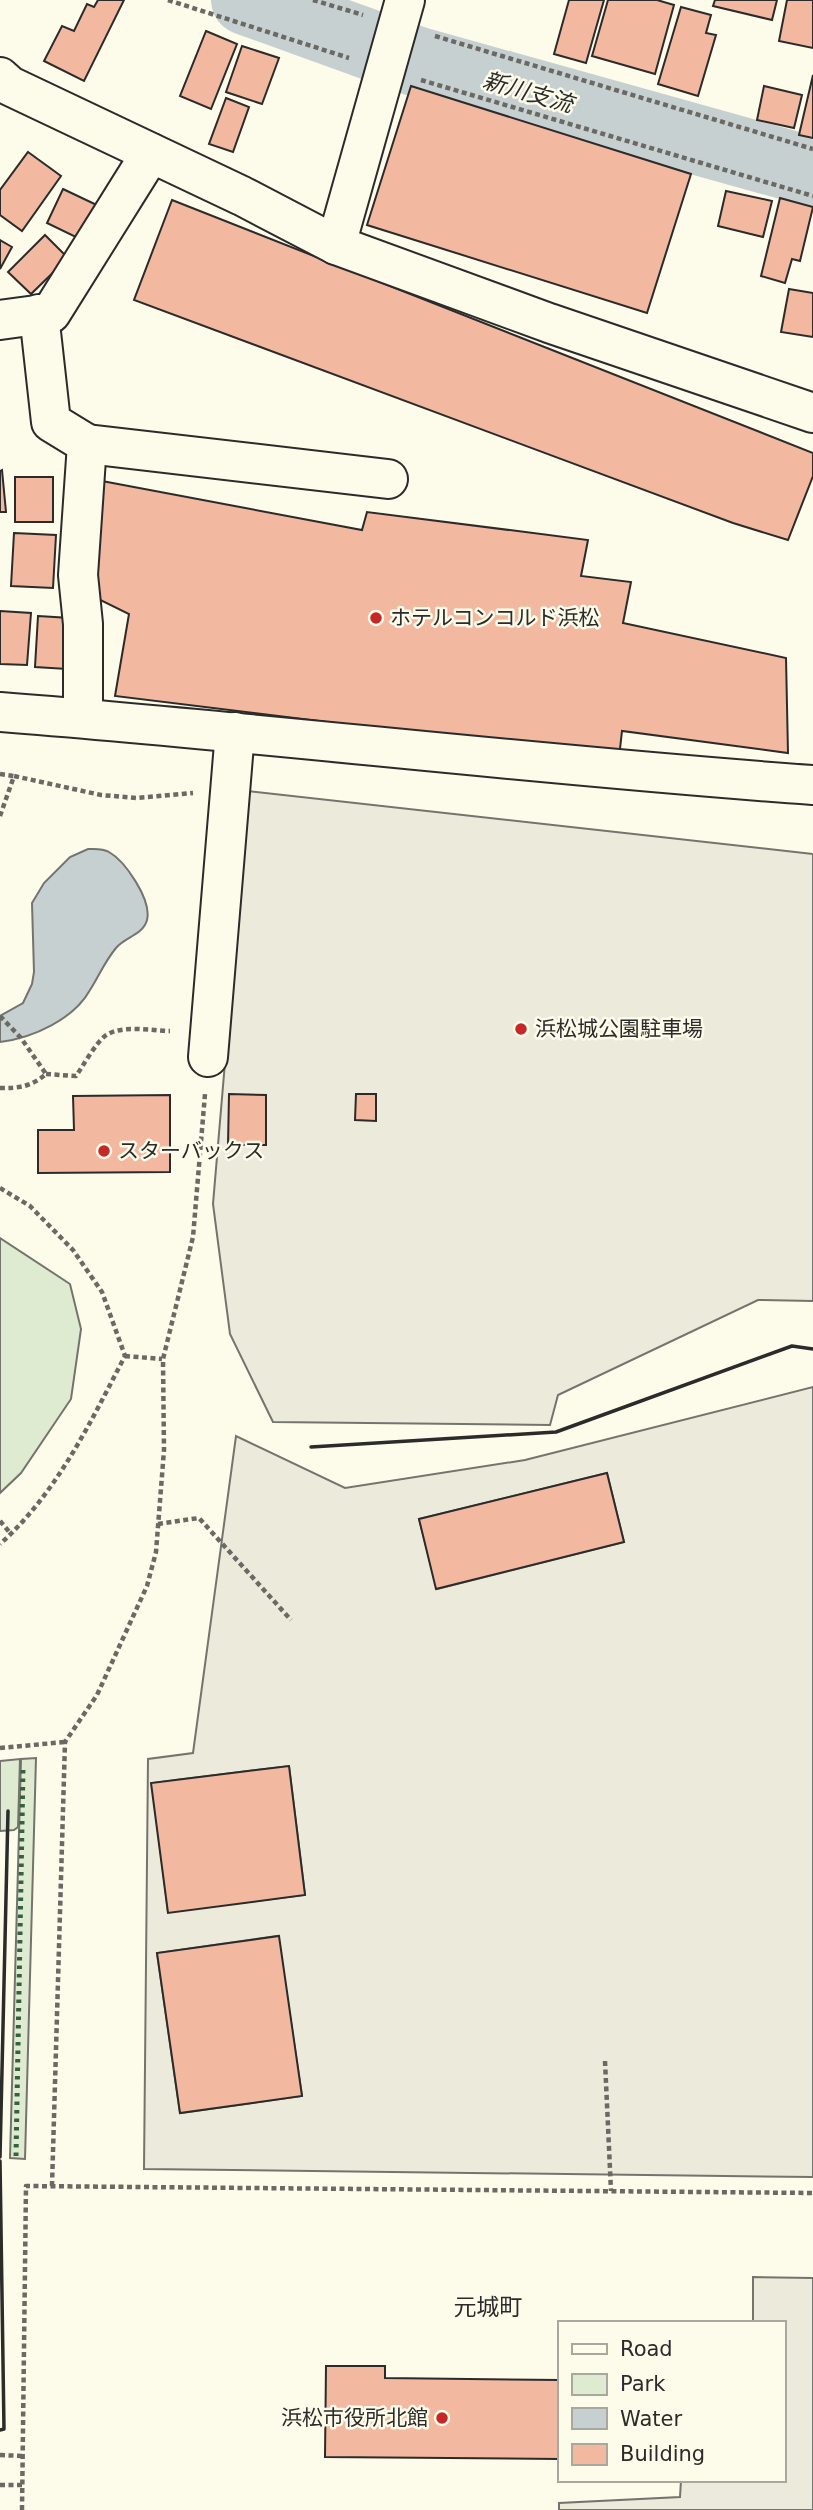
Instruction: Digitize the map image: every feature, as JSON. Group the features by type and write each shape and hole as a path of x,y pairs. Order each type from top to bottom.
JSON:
{"street":[{"path":"336,245 402,13"},
{"path":"3,86 151,153 336,245 549,323 813,413"},
{"path":"0,320 51,313 151,153"},
{"path":"39,314 51,422 87,444 388,479"},
{"path":"83,718 83,624 78,575 87,444"},
{"path":"0,712 234,732 634,772 813,785"},
{"path":"209,1044 234,732"}],"path":[{"path":"168,0 387,69 813,196"},
{"path":"313,0 402,13 813,149"},
{"path":"0,775 101,795 136,798 198,793"},
{"path":"0,816 14,776"},
{"path":"0,1016 21,1038 46,1074"},
{"path":"0,1088 22,1088 35,1083 46,1074 76,1076 105,1036 123,1030 209,1044 193,1237 163,1359 164,1450 156,1552 147,1586 97,1695 65,1742 52,2186"},
{"path":"0,1188 30,1206 73,1250 103,1292 125,1356 65,1467 0,1544"},
{"path":"125,1356 163,1359"},
{"path":"158,1524 199,1518 292,1620"},
{"path":"0,1521 11,1534"},
{"path":"0,1748 65,1742"},
{"path":"605,2062 611,2191"},
{"path":"22,2510 26,2186 813,2193"},
{"path":"0,2455 22,2456"},
{"path":"0,2485 22,2485"}],"green space":[{"path":"0,1238 70,1284 81,1329 71,1399 21,1473 0,1493"},
{"path":"36,1758 25,2159 10,2158 21,1759"},
{"path":"20,1759 18,1827 0,1831 0,1761"}],"shaded area":[{"name":"浜松城公園駐車場","path":"248,791 813,854 813,1301 758,1300 558,1395 550,1425 273,1422 230,1334 213,1204"},
{"path":"813,1387 813,2177 144,2169 148,1759 193,1753 236,1436 345,1488 525,1460","holes":["607,1473 624,1542 437,1589 419,1519","289,1766 305,1895 168,1912 152,1783","278,1936 302,2096 180,2113 157,1953"]},
{"path":"753,2277 813,2278 813,2510 559,2510 559,2503 680,2497 681,2482 785,2482 785,2321 753,2321"}],"water":[{"path":"88,849 109,852 129,872 145,902 145,925 116,948 74,1010 39,1031 0,1042 0,1016 23,1003 32,984 32,903 44,883 70,857"}],"building":[{"path":"98,0 124,0 84,81 44,61 62,26 74,31 87,4 94,7"},
{"path":"569,0 604,0 586,63 554,54"},
{"path":"608,0 657,0 674,5 655,74 592,56"},
{"path":"715,0 777,0 772,20 713,6"},
{"path":"787,0 813,0 813,48 779,41"},
{"path":"681,7 711,15 706,33 716,35 698,96 658,84"},
{"path":"206,31 237,44 211,109 180,96"},
{"path":"242,46 279,58 262,104 226,92"},
{"path":"813,75 813,138 799,135"},
{"path":"411,86 691,174 647,313 367,225"},
{"path":"764,86 802,95 794,128 757,120"},
{"path":"226,98 249,107 233,152 209,144"},
{"path":"28,152 61,176 22,231 0,215 0,190"},
{"path":"63,189 101,207 84,241 47,223"},
{"path":"726,191 772,201 763,237 718,226"},
{"path":"780,198 813,207 800,261 792,259 785,283 761,276"},
{"path":"172,200 813,453 813,476 788,540 733,523 134,300"},
{"path":"45,235 68,258 31,294 8,272"},
{"path":"0,240 12,247 0,269"},
{"path":"789,289 813,293 813,337 781,332"},
{"path":"2,470 6,512 0,512"},
{"path":"15,477 53,477 53,522 15,522"},
{"name":"ホテルコンコルド浜松","path":"102,481 362,530 367,512 588,540 581,576 631,582 623,623 786,658 788,753 622,731 619,758 115,696 129,614 86,593"},
{"path":"14,533 56,535 53,588 11,586"},
{"path":"0,611 31,613 27,665 0,664"},
{"path":"38,616 70,618 67,669 35,667"},
{"path":"229,1094 266,1095 266,1145 228,1145"},
{"path":"356,1094 376,1094 376,1121 355,1120"},
{"name":"スターバックス","path":"170,1095 170,1172 38,1173 38,1130 74,1130 73,1096"},
{"path":"607,1473 624,1542 436,1589 419,1519"},
{"path":"289,1766 305,1895 168,1913 151,1783"},
{"path":"279,1936 302,2096 180,2113 157,1953"},
{"name":"浜松市役所北館","path":"326,2366 385,2366 385,2378 558,2380 558,2459 325,2457"}],"waterway":[{"name":"新川支流","path":"246,0 415,61 813,172"}],"hedge":[{"path":"16,2156 23,1768"}],"wall":[{"path":"311,1447 556,1432 792,1346 813,1349"},
{"path":"0,2157 8,1811"},
{"path":"0,2161 4,2429 0,2430"}],"place":[{"name":"ホテルコンコルド浜松","path":"376,618"},
{"name":"浜松城公園駐車場","path":"521,1029"},
{"name":"スターバックス","path":"104,1151"},
{"name":"浜松市役所北館","path":"442,2418"}],"district":[{"name":"元城町","path":"488,2307"}]}
